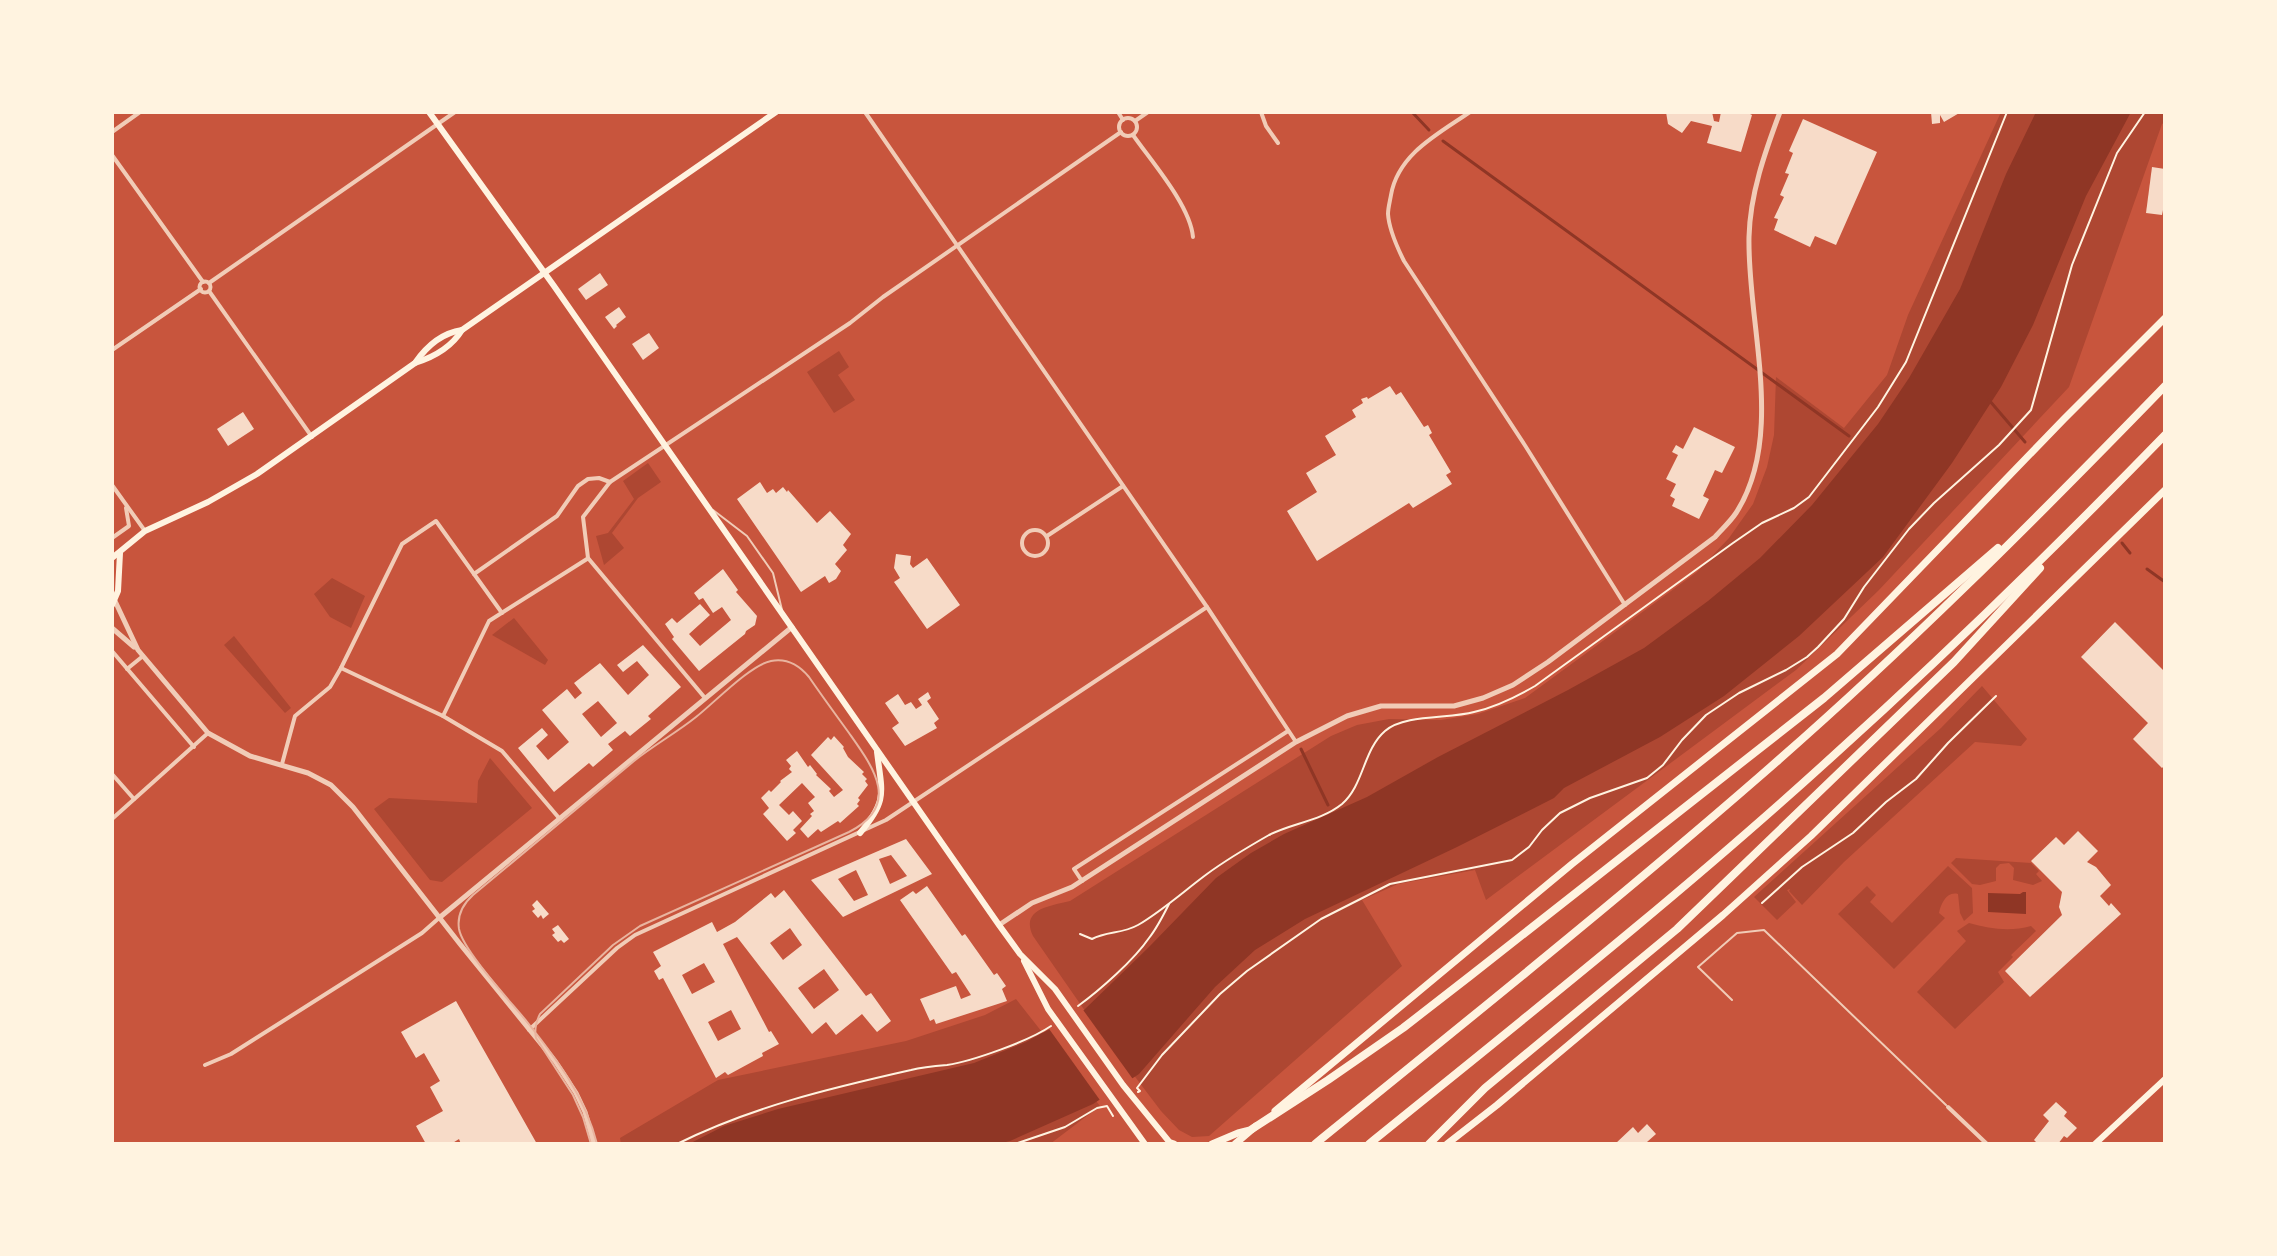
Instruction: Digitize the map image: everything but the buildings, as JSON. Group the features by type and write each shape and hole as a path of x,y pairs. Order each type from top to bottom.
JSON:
{"highway":[{"path":"1315,1144 1528,971 1760,776 1943,609 2165,386"},
{"path":"1369,1144 1646,919 1833,757 2083,519 2165,435"},
{"path":"1252,1129 1403,1028 1812,707 2061,492"},
{"path":"1429,1144 1485,1088 1677,929 1954,662 2083,519"}],"main road":[{"path":"429,112 545,273 1020,954 1048,1009 1145,1144"},
{"path":"112,558 145,531 208,502 257,474 415,363 432,358 455,340 462,330 776,112"},
{"path":"1235,1144 1572,864 1837,654 2165,318"},
{"path":"1447,1144 1723,915 1811,836 2165,490"},
{"path":"114,603 120,553"},
{"path":"112,574 118,585"},
{"path":"860,833 879,806 881,785 876,748"},
{"path":"1020,954 1055,989 1123,1085 1172,1144"},
{"path":"2095,1144 2165,1079"},
{"path":"1212,1144 1252,1129"}],"street":[{"path":"112,132 140,112"},
{"path":"112,350 455,112"},
{"path":"865,112 1207,607 1296,742"},
{"path":"1118,112 1123,120"},
{"path":"1135,121 1148,112"},
{"path":"1261,112 1278,143"},
{"path":"1470,112 1406,160 1393,184 1388,213 1394,239 1404,261 1625,605"},
{"path":"999,925 1032,903 1072,887 1296,742 1351,714 1381,706 1454,706 1513,685 1715,537 1735,514 1748,488 1761,443 1762,400 1749,236 1755,190 1780,112"},
{"path":"1128,118 1135,121 1137,127 1133,135 1127,136 1121,132 1119,125 1123,120 1128,118"},
{"path":"705,698 588,558 583,517 610,482 850,323 1121,132"},
{"path":"1133,135 1183,207 1193,237"},
{"path":"112,155 211,287 209,291 312,437"},
{"path":"201,289 209,291"},
{"path":"474,574 557,516 578,486 588,479 599,478 610,482"},
{"path":"112,485 145,531"},
{"path":"1047,536 1123,486"},
{"path":"112,538 129,526 124,501"},
{"path":"282,764 295,716 330,687 402,544 436,521 502,613"},
{"path":"1036,530 1047,536 1048,545 1044,553 1031,556 1024,550 1023,538 1028,532 1036,530"},
{"path":"443,716 489,621 588,558"},
{"path":"114,603 140,653"},
{"path":"529,1030 635,935 860,833 914,802 1207,607"},
{"path":"205,1065 241,1048 422,933 792,627"},
{"path":"112,628 140,653 208,733 250,756 308,773 331,785 353,807 555,1061 585,1112 594,1144"},
{"path":"112,651 194,747"},
{"path":"127,669 140,653"},
{"path":"341,668 443,716 502,751 560,819"},
{"path":"1082,881 1074,869 1288,730"},
{"path":"112,819 208,733"},
{"path":"112,774 134,799"},
{"path":"1948,1107 1987,1144"}],"lane":[{"path":"708,506 747,536 773,573 784,615"},
{"path":"1732,1000 1698,967 1737,933 1764,930 1948,1107"}],"path":[{"path":"1080,934 1092,939 1103,934 1120,933 1137,925 1209,872 1269,835 1334,810 1356,786 1385,731 1398,724 1471,713 1520,695 1762,523 1809,497 1878,407 1906,362 2007,112"},
{"path":"1140,1091 1137,1088 1141,1081 1220,994 1321,919 1363,896 1400,881 1512,860 1529,847 1560,813 1590,798 1639,783 1655,773 1706,715 1739,693 1786,670 1818,647 1844,619 1864,587 1909,529 2028,416 2049,353 2072,265 2117,153 2145,112"},
{"path":"1762,903 1802,867 1853,833 1916,779 1996,696"},
{"path":"1070,1012 1094,994 1140,949 1170,903"},
{"path":"677,1144 709,1128 804,1096 931,1065 948,1065 989,1052 1024,1040 1059,1021"},
{"path":"1015,1144 1065,1127 1097,1108 1107,1106 1113,1116"}],"shaded area":[{"path":"2001,112 2165,112 2165,122 2069,387 1879,590 1796,670 1486,900 1475,870 1398,884 1362,900 1402,966 1209,1136 1192,1137 1179,1130 1083,1008 1033,936 1030,920 1034,914 1046,907 1070,901 1331,736 1357,725 1389,719 1441,720 1478,714 1525,698 1697,572 1729,538 1753,504 1767,467 1774,435 1776,377 1844,428 1887,375 1908,315"},
{"path":"2036,112 2131,112 2086,196 2033,325 2001,387 1952,463 1883,557 1799,636 1724,696 1660,737 1564,788 1554,798 1305,919 1255,950 1215,987 1139,1074 1093,1104 1010,1141 997,1144 689,1144 724,1126 778,1109 974,1063 1026,1042 1084,1010 1216,878 1251,853 1284,834 1367,797 1568,690 1644,648 1708,601 1760,558 1812,505 1878,424 1909,378 1960,289 2006,174"},
{"path":"839,351 849,367 838,375 855,400 834,413 807,372"},
{"path":"648,463 661,482 638,498 612,533 624,548 604,565 596,536 608,533 634,499 623,481"},
{"path":"332,578 365,596 351,628 330,617 314,594"},
{"path":"514,618 548,660 545,665 492,635"},
{"path":"234,636 291,708 285,713 224,645"},
{"path":"1982,686 2027,739 2021,746 1975,742 1844,862 1802,905 1790,889 1787,890 1796,902 1777,920 1754,897 1941,728"},
{"path":"490,758 532,808 442,882 430,880 374,809 389,798 477,803 478,781"},
{"path":"1956,858 2031,863 2039,871 2036,874 2042,881 2033,885 2013,880 2014,868 2009,863 1996,868 1996,881 1972,884 1951,863"},
{"path":"1948,866 1972,888 1973,913 1964,921 1958,894 1948,896 1939,913 1945,918 1894,969 1838,914 1867,886 1876,895 1870,902 1892,923"},
{"path":"2026,892 2026,914 1988,912 1988,893"},
{"path":"1969,923 2000,929 2031,926 2036,931 1998,972 2004,982 1955,1029 1917,992 1966,941 1957,931"},
{"path":"1016,999 1100,1106 1050,1144 621,1144 620,1138 718,1080 906,1041 985,1015"}],"pier":[{"path":"1081,1007 1135,1082 1102,1103 1047,1026"}],"waterway":[{"path":"1412,112 1429,130"},
{"path":"1443,141 1849,436"},
{"path":"1989,400 2025,442"},
{"path":"2122,543 2130,553"},
{"path":"2147,569 2165,582"},
{"path":"1301,749 1328,805"}],"tram line":[{"path":"591,1144 573,1095 536,1038 535,1032 536,1026 540,1014 613,945 640,926 849,832 875,810 879,798 878,785 867,759 809,677 792,663 771,661 743,677 696,717 634,761 473,895 462,910 459,919 462,939 478,963 528,1023 539,1037 550,1051 560,1065 578,1095 597,1144"}]}
